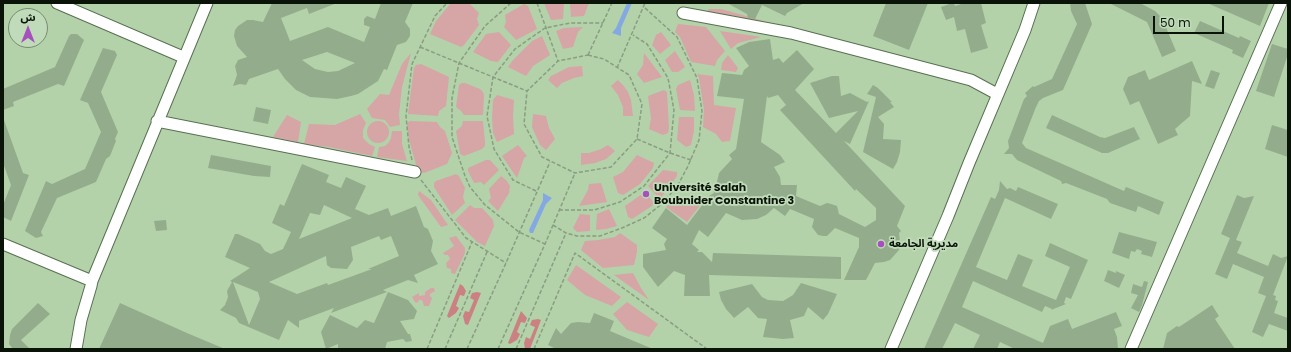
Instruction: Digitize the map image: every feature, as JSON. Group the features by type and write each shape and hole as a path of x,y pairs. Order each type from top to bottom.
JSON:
{"street":[{"path":"56,3 183,57"},
{"path":"76,349 81,320 92,281 183,57 207,3"},
{"path":"891,349 948,216 1034,3"},
{"path":"1131,349 1281,3"},
{"path":"683,13 791,33 971,80 997,94"},
{"path":"158,121 415,172"},
{"path":"3,244 92,281"}],"path":[{"path":"447,3 435,16 412,64 406,116 409,147 415,172 466,238 506,263"},
{"path":"511,3 485,26 459,63 452,98 452,137 461,168 470,187 485,205 519,232 545,244"},
{"path":"537,3 558,61"},
{"path":"588,55 612,3"},
{"path":"617,68 633,35 645,3"},
{"path":"553,225 566,234 577,236 600,236 644,218 663,202 678,185 700,140 702,111 697,78 677,38 644,7"},
{"path":"536,191 513,180 494,149 486,116 493,77 515,49 545,28 570,22 603,23"},
{"path":"559,210 594,210 620,202 644,186 670,154 674,110 668,78 647,44 633,35"},
{"path":"420,47 527,91"},
{"path":"588,55 604,59 629,75 642,104 637,140 611,167 575,173 542,157 524,124 527,91 558,61 588,55"},
{"path":"637,140 670,154 691,160"},
{"path":"467,349 550,162"},
{"path":"498,349 575,173"},
{"path":"516,349 566,234"},
{"path":"427,349 472,242"},
{"path":"445,349 487,252"},
{"path":"534,349 576,253 708,349"}],"shaded area":[{"name":"Université Salah Boubnider Constantine 3","path":"3,3 1288,3 1288,349 3,349"},
{"path":"451,3 469,3 479,13 477,19 479,25 461,47 430,34 436,21"},
{"path":"544,3 564,3 563,19 551,20"},
{"path":"570,3 589,3 584,16 571,17"},
{"path":"524,4 528,6 537,29 516,40 504,27 506,22 505,15"},
{"path":"708,9 721,9 806,33 708,14"},
{"path":"678,24 706,27 725,51 717,60 715,66 691,62 680,37 675,32"},
{"path":"583,27 578,32 573,47 563,49 556,31 564,28"},
{"path":"720,31 761,37 738,43 731,49"},
{"path":"499,32 511,45 498,62 491,61 473,52 486,34"},
{"path":"661,32 671,45 660,54 652,45 656,35"},
{"path":"542,36 550,55 533,66 526,76 508,67 532,41"},
{"path":"675,51 685,67 678,72 672,72 665,60"},
{"path":"411,53 402,87 399,114 400,125 390,127 385,120 372,118 367,109 380,94 389,95 402,64"},
{"path":"644,53 662,77 644,83 637,74 643,65"},
{"path":"728,55 738,68 736,72 721,70 722,63"},
{"path":"421,64 449,77 446,106 439,111 438,116 408,114 414,68 416,65"},
{"path":"582,66 583,76 562,83 557,88 548,80 551,76 569,67"},
{"path":"697,74 713,76 714,105 736,108 730,141 722,142 716,134 703,127 704,110"},
{"path":"618,80 628,92 631,100 633,116 623,116 623,107 618,95 611,86"},
{"path":"690,80 694,95 695,111 680,110 676,89 678,85"},
{"path":"462,83 480,89 483,92 483,115 464,115 456,107 459,85"},
{"path":"664,90 667,92 669,128 668,133 663,135 649,129 651,118 648,96"},
{"path":"497,95 514,100 514,134 497,142 493,133 492,117 493,100"},
{"path":"360,114 366,123 363,130 363,138 375,147 372,156 329,147 304,144 309,124 335,125"},
{"path":"533,114 546,116 549,128 555,139 546,150 540,145 532,127"},
{"path":"287,115 301,122 298,142 273,137"},
{"path":"679,117 694,117 694,131 691,145 686,147 677,140"},
{"path":"378,121 386,124 389,132 386,140 378,143 370,140 367,132 370,124"},
{"path":"410,121 437,122 445,131 452,153 447,164 424,173 419,172 409,140 407,123"},
{"path":"463,121 483,121 485,142 485,146 482,149 464,156 460,154 456,131 462,126"},
{"path":"392,131 402,131 402,144 407,161 377,157 379,147 385,146 389,142"},
{"path":"518,145 527,156 524,158 517,178 502,156"},
{"path":"608,145 615,151 606,159 595,163 581,165 581,153 589,153"},
{"path":"637,155 654,163 653,168 640,184 623,195 618,193 613,177 623,172"},
{"path":"486,160 490,160 499,170 484,185 481,182 474,183 468,168"},
{"path":"663,170 677,172 677,176 660,199 648,186"},
{"path":"456,174 459,176 465,188 463,197 465,203 452,215 434,187 434,183"},
{"path":"501,176 510,186 509,193 498,211 488,201 491,198 489,189"},
{"path":"601,183 607,202 579,206 588,190 589,184"},
{"path":"419,191 431,200 448,225 441,227 418,195"},
{"path":"645,192 655,204 632,219 628,217 625,206"},
{"path":"675,197 689,202 699,201 702,203 687,222 666,207"},
{"path":"470,205 474,208 482,208 493,220 494,226 485,246 477,242 455,220"},
{"path":"609,209 617,226 596,230 597,214"},
{"path":"580,214 590,215 590,231 577,232 573,228"},
{"path":"620,233 637,245 634,265 603,268 581,250 585,241 615,237"},
{"path":"456,236 465,248 465,253 455,274 451,273 451,269 447,268 446,263 450,259 448,255 443,253 454,246 449,238"},
{"path":"576,265 621,297 612,306 585,295 567,280"},
{"path":"633,273 641,288 649,300 614,275"},
{"path":"460,284 466,291 464,296 460,295 456,306 459,308 456,313 449,318 447,316"},
{"path":"431,288 434,288 435,291 430,294 432,298 429,306 424,306 422,300 419,300 417,303 415,302 412,297 419,293 419,296 425,295 425,292"},
{"path":"472,293 481,293 468,325 465,324 463,316 465,311 469,312 474,300 470,298"},
{"path":"627,302 658,324 649,337 627,330 613,314"},
{"path":"521,311 527,318 525,323 521,322 517,332 520,334 517,340 510,344 508,343"},
{"path":"532,320 541,320 530,349 525,349 524,343 526,337 530,339 535,327 530,325"}],"water":[{"path":"627,3 632,3 621,28 621,36 612,33 616,28"},
{"path":"543,193 552,198 546,204 533,233 530,233 529,230 543,200"}],"building":[{"path":"272,3 337,3 309,14 307,8 281,18 290,41 328,27 364,42 370,27 364,25 364,19 367,16 375,19 381,3 413,3 405,22 410,29 410,36 406,42 397,45 387,70 384,69 378,81 358,94 337,99 310,97 296,90 278,69 249,79 246,85 240,84 233,86 237,75 235,66 238,60 247,57 237,46 234,36 235,30 247,20 263,22","holes":["327,52 355,63 338,71 328,72 315,69 302,60"]},
{"path":"727,3 804,3 787,13 785,16 762,5 755,19 748,18 747,14"},
{"path":"886,3 928,3 909,50 873,36"},
{"path":"954,3 955,6 964,3 981,3 986,23 981,25 988,48 971,53 965,29 957,31 954,17 946,20 941,7"},
{"path":"1070,3 1085,3 1092,24 1063,90 1039,101 1022,143 1026,148 1124,191 1126,187 1164,202 1159,215 1138,206 1136,212 1110,203 1107,199 1066,183 1062,184 1061,181 1017,160 1012,154 1004,154 1009,148 1008,141 1024,99 1027,96 1025,93 1033,86 1034,87 1052,79 1077,24 1071,11"},
{"path":"1109,3 1140,3 1155,11 1162,18 1176,51 1162,57 1147,22"},
{"path":"1207,3 1269,3 1260,26"},
{"path":"1200,21 1239,38 1240,36 1251,41 1243,58 1232,53 1233,50 1194,33"},
{"path":"71,34 77,34 84,40 64,86 58,84 13,102 14,106 3,110 3,89 55,67"},
{"path":"770,39 773,60 779,58 783,63 797,50 814,69 795,90 836,133 858,111 829,118 810,83 832,76 839,76 841,96 850,93 867,102 869,101 850,144 844,141 905,206 897,226 901,231 899,233 899,250 890,260 875,263 866,280 844,280 859,247 859,238 835,228 827,236 818,235 812,227 814,219 790,209 785,216 774,208 766,215 757,219 742,220 726,213 708,237 699,230 692,244 699,250 697,252 702,252 712,262 713,253 841,257 841,279 709,275 710,296 684,296 685,275 674,271 658,287 643,267 643,254 666,250 664,244 667,239 652,228 666,208 687,225 709,196 714,193 713,189 716,186 719,173 732,159 729,155 736,149 744,99 717,96 722,73 742,75 744,70 749,66 736,48 749,42","holes":["778,95 786,105 780,110 855,191 856,189 876,208 876,220 865,227 839,214 837,206 827,203 820,206 796,196 797,185 781,185 780,177 774,167 785,162 780,155 761,142 767,96 768,98"]},
{"path":"1272,44 1288,49 1288,54 1274,97 1256,91"},
{"path":"103,48 115,51 117,55 101,92 118,132 115,139 116,141 96,182 57,198 41,232 43,236 36,238 25,231 46,181 52,184 85,169 101,132 88,103 80,100"},
{"path":"1192,61 1202,84 1192,81 1190,116 1175,129 1178,135 1158,144 1139,101 1130,105 1123,89 1128,77 1145,70 1149,80"},
{"path":"1211,70 1220,73 1214,89 1205,86"},
{"path":"873,85 892,102 890,102 894,107 878,117 884,124 883,139 901,140 900,152 893,169 863,152 876,97 867,94"},
{"path":"256,107 271,110 268,124 253,121"},
{"path":"1052,115 1105,138 1134,127 1140,139 1108,153 1102,153 1046,128"},
{"path":"3,120 23,173 29,175 11,221 3,217 3,205 11,185 3,163"},
{"path":"1272,125 1288,130 1288,157 1265,149"},
{"path":"211,155 271,166 270,177 254,176 208,168"},
{"path":"302,164 329,175 326,182 341,188 346,177 366,186 355,209 369,215 388,208 391,216 416,206 424,227 428,229 433,241 431,251 438,264 414,275 418,283 408,280 383,290 387,292 331,313 334,308 299,321 299,328 288,320 279,340 239,323 236,318 220,310 225,305 228,297 227,291 232,282 230,281 250,268 225,257 235,234 260,244 265,251 271,254 283,249 291,232 272,223 280,204 284,206","holes":["324,205 352,218 299,239 310,213 320,215","379,236 381,240 391,236 399,256 368,269 372,269 328,285 327,283 297,294 269,282 326,256 327,265 331,268 347,269 353,260 351,247","233,282 258,292 260,299 249,325"]},
{"path":"1000,181 1007,189 1010,188 1016,191 1018,187 1058,204 1051,219 1005,198 976,267 1007,280 1018,254 1033,260 1022,286 1056,300 1070,267 1045,256 1050,243 1088,260 1071,299 1066,297 1064,303 1066,304 1051,310 1052,309 1045,306 1042,312 973,281 962,307 1043,343 1050,326 1068,319 1072,329 1116,312 1122,326 1114,329 1117,337 1118,349 1015,349 1000,342 997,349 973,349 980,335 955,323 942,349 924,349 991,197 995,199 999,190"},
{"path":"1237,195 1244,198 1254,196 1236,240 1242,242 1237,253 1268,266 1273,254 1281,258 1288,256 1273,295 1276,296 1275,300 1278,301 1274,313 1288,318 1288,331 1269,324 1263,337 1252,332 1266,296 1258,293 1264,277 1233,264 1227,279 1215,274 1230,238 1221,234"},
{"path":"166,220 167,230 156,231 154,221"},
{"path":"1119,232 1157,242 1152,257 1141,254 1142,251 1137,249 1135,252 1131,251 1129,259 1112,253"},
{"path":"1108,270 1116,273 1116,271 1125,275 1119,288 1104,281"},
{"path":"1144,281 1148,282 1139,312 1131,308 1138,295 1131,293 1133,284 1142,287"},
{"path":"801,283 837,294 828,314 823,320 808,307 804,316 790,320 794,338 783,339 763,337 767,319 758,318 748,307 734,318 726,309 719,292 752,284 762,297 768,300 783,301 793,295"},
{"path":"388,292 408,300 417,311 414,319 400,321 408,334 410,334 412,341 406,342 403,339 387,342 385,349 338,349 338,344 326,349 321,332 330,315 357,328 365,320 374,323"},
{"path":"38,303 50,314 21,340 30,349 13,349 9,344 12,329"},
{"path":"120,303 187,333 225,349 99,349"},
{"path":"1212,305 1219,316 1215,319 1235,349 1163,349 1167,333 1177,326 1179,327"},
{"path":"594,313 614,321 610,331 653,349 556,349 548,345 556,328 561,334 571,323 590,323"}],"place":[{"name":"Université Salah Boubnider Constantine 3","path":"646,194"},
{"name":"مديرية الجامعة","path":"881,244"}]}
